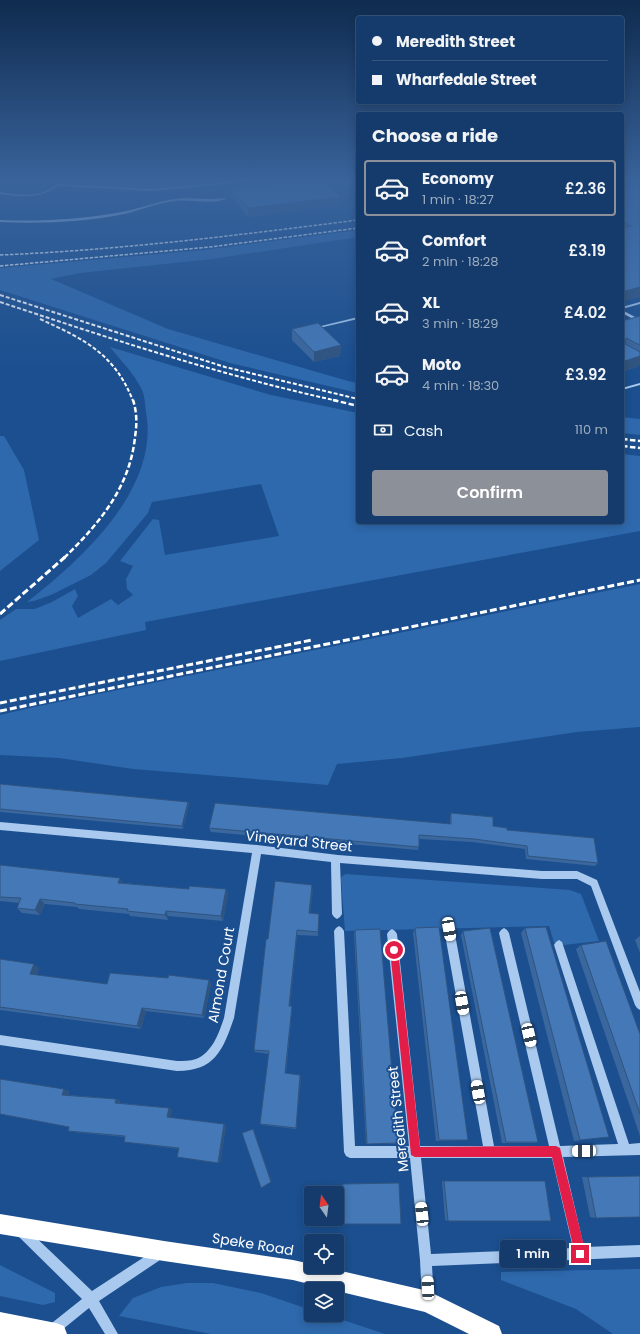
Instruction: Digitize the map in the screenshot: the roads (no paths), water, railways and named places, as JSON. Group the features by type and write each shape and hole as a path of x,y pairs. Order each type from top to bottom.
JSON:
{"highway":[{"name":"Speke Road","path":"8,1225 164,1251 293,1270 428,1302 491,1334"},
{"path":"0,1323 50,1333"}],"street":[{"path":"624,309 640,303"},
{"path":"624,311 636,319"},
{"path":"320,327 356,318"},
{"path":"624,388 640,384"},
{"name":"Vineyard Street","path":"0,826 257,849 335,858 542,875 577,875 594,883 640,1005"},
{"name":"Almond Court","path":"0,1040 178,1066 194,1065 210,1056 222,1039 229,1018 257,849"},
{"path":"335,858 337,914"},
{"path":"449,929 489,1152"},
{"path":"339,931 350,1152 556,1152 640,1149"},
{"path":"504,933 580,1254"},
{"name":"Meredith Street","path":"392,934 426,1260 428,1302"},
{"path":"559,945 625,1150"},
{"path":"8,1225 91,1299 112,1334"},
{"path":"50,1333 91,1299 164,1251"},
{"path":"426,1260 640,1251"}],"railway":[{"path":"0,255 90,250 159,243"},
{"path":"0,266 239,243"},
{"path":"0,295 225,367 356,399"},
{"path":"0,302 126,343 210,368 338,401"},
{"path":"40,319 84,341 96,350 117,371 126,385 133,401"},
{"path":"65,557 101,518 111,504 127,472 132,455 136,428 136,414 133,400"},
{"path":"333,400 356,406"},
{"path":"624,439 640,441"},
{"path":"624,446 640,448"},
{"path":"0,614 65,557"},
{"path":"0,711 640,580"},
{"path":"0,703 312,640"}]}
